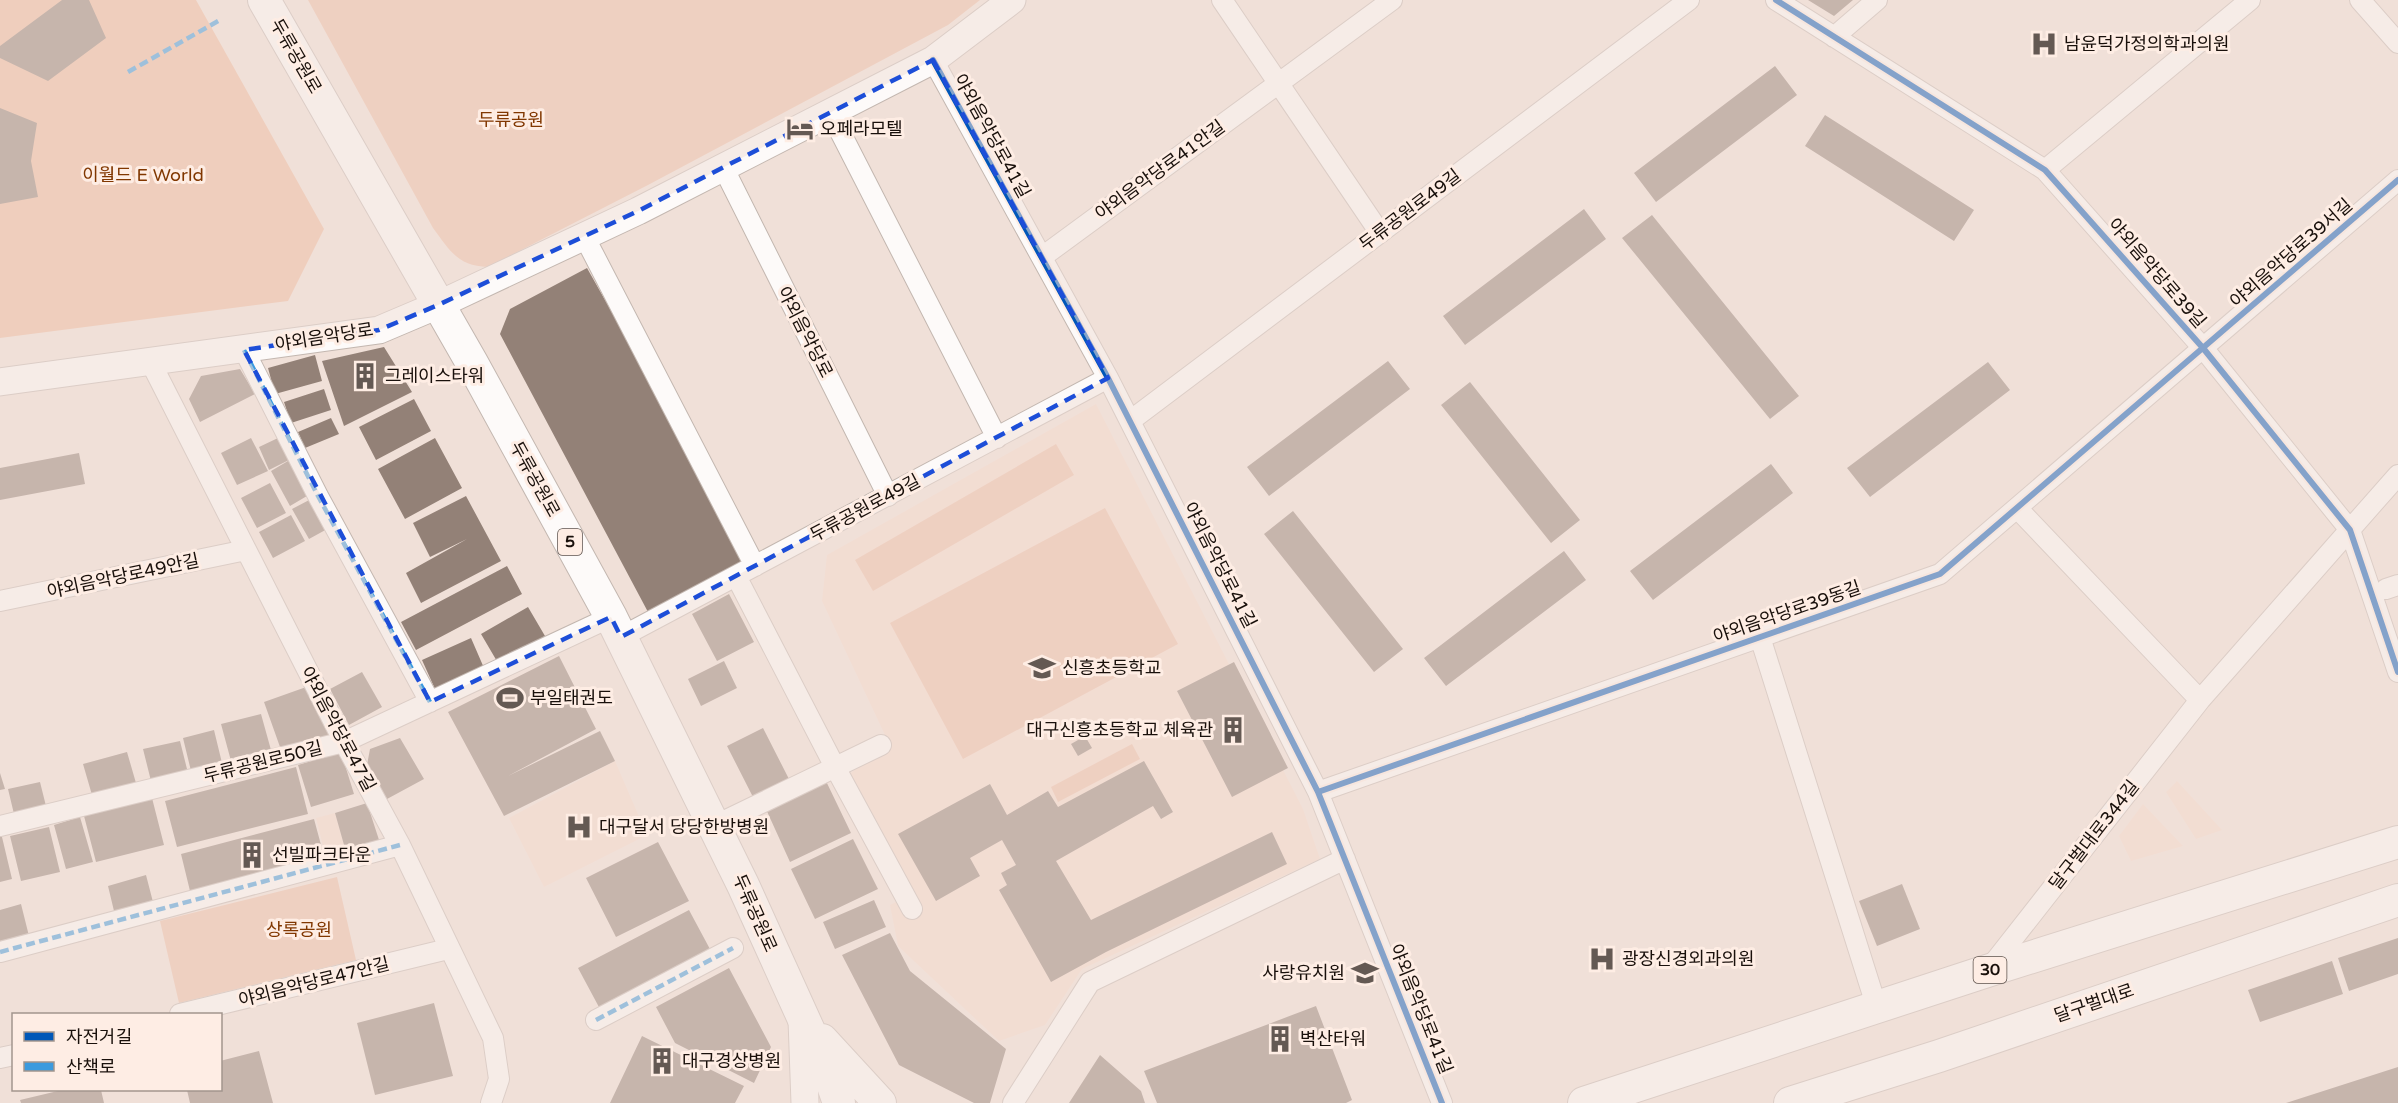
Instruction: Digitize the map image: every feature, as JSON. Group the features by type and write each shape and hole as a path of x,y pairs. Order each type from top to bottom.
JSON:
{"main road":[{"name":"두류공원로","path":"264,0 472,363 616,627 743,885 830,1077 839,1103"},
{"name":"야외음악당로","path":"0,382 379,330 438,305 584,236 933,60 1012,0"},
{"name":"30","path":"1584,1103 1988,971 2398,842"},
{"name":"달구벌대로","path":"1790,1103 1939,1056 2398,900"},
{"path":"802,1018 805,1103"},
{"path":"802,1018 880,1103"}],"street":[{"path":"1222,0 1380,233"},
{"name":"야외음악당로41안길","path":"1042,257 1392,0"},
{"name":"두류공원로49길","path":"1130,421 1689,0"},
{"name":"야외음악당로39길","path":"1776,0 2045,170 2203,348 2349,530 2398,672"},
{"path":"1834,37 1877,0"},
{"path":"2045,170 2250,0"},
{"path":"2360,0 2398,43"},
{"name":"야외음악당로41길","path":"933,60 1108,378 1318,792 1442,1103"},
{"path":"830,112 997,438"},
{"name":"야외음악당로","path":"723,167 888,496"},
{"name":"야외음악당로39서길","path":"2203,348 2398,180"},
{"path":"584,236 755,566"},
{"name":"야외음악당로39동길","path":"1318,792 1940,574 2203,348"},
{"path":"244,350 318,496 430,702"},
{"name":"야외음악당로47길","path":"150,361 344,742 400,845 448,949 494,1038 499,1079 491,1103"},
{"name":"두류공원로49길","path":"616,627 736,576 1108,378"},
{"name":"달구벌대로344길","path":"1988,971 2200,700 2398,475"},
{"path":"2017,508 2200,700"},
{"name":"야외음악당로49안길","path":"0,601 246,550"},
{"path":"736,576 912,909"},
{"name":"두류공원로50길","path":"0,826 344,742 430,702 616,627"},
{"path":"1760,638 1877,1008"},
{"path":"714,826 881,745"},
{"path":"0,952 400,845"},
{"path":"1013,1103 1090,982 1345,859"},
{"path":"596,1020 733,948"},
{"name":"야외음악당로47안길","path":"184,1013 448,949"}],"highlighted area":[{"path":"933,60 1108,378 621,637 611,617 430,702 244,350 379,330 438,305 638,211"}],"shaded area":[{"name":"신흥초등학교","path":"1096,404 1303,809 1320,859 1082,969 1045,1025 999,1041 898,946 890,905 912,894 850,774 881,745 885,735 822,601 827,555"},
{"name":"대구달서 당당한방병원","path":"615,761 647,835 544,887 509,818"},
{"path":"2177,781 2222,830 2196,839 2166,792"},
{"path":"2143,804 2183,846 2131,861 2119,836"},
{"path":"335,813 346,852 326,858 316,818"}],"green space":[{"name":"이월드 E World","path":"0,0 196,0 324,229 288,301 0,338"},
{"name":"두류공원","path":"308,0 980,0 948,25 648,185 488,267 469,264 456,256 433,228"},
{"path":"1056,444 1074,475 873,591 855,560"},
{"path":"1105,508 1178,644 963,759 890,623"},
{"path":"1132,744 1140,759 1058,802 1051,787"},
{"name":"상록공원","path":"337,877 356,960 179,1003 160,921"}],"building":[{"path":"62,0 89,0 106,38 48,81 0,58 0,46"},
{"path":"1808,0 1853,0 1834,16"},
{"path":"1775,66 1797,95 1656,202 1634,173"},
{"path":"0,108 37,123 31,161 38,197 0,204"},
{"path":"1825,115 1974,210 1954,241 1805,146"},
{"path":"1584,209 1606,239 1465,345 1443,316"},
{"path":"1652,215 1799,396 1770,419 1622,238"},
{"path":"587,268 755,566 648,612 500,334 510,309"},
{"name":"그레이스타워","path":"384,347 412,392 344,426 322,361"},
{"path":"315,355 322,381 275,394 268,368"},
{"path":"1388,361 1410,389 1269,496 1247,467"},
{"path":"1988,362 2010,390 1870,497 1847,468"},
{"path":"240,369 255,394 200,422 189,399 201,376"},
{"path":"1470,382 1580,520 1551,543 1441,405"},
{"path":"324,389 331,410 291,423 284,402"},
{"path":"414,399 431,431 376,460 359,427"},
{"path":"331,418 339,434 305,448 298,432"},
{"path":"251,438 268,471 237,485 221,453"},
{"path":"278,438 289,460 269,470 259,447"},
{"path":"435,438 462,488 405,519 378,469"},
{"path":"79,453 85,484 0,500 0,468"},
{"path":"293,458 312,493 290,506 271,471"},
{"path":"1771,464 1793,493 1653,600 1630,571"},
{"path":"270,483 286,513 257,528 241,498"},
{"path":"466,496 501,561 421,603 406,573 467,539 430,557 413,523"},
{"path":"313,498 329,528 309,539 292,509"},
{"path":"1293,511 1403,649 1374,672 1264,534"},
{"path":"291,515 305,541 273,558 259,532"},
{"path":"1564,551 1586,580 1446,686 1424,658"},
{"path":"507,566 522,594 416,650 401,622"},
{"path":"729,594 754,642 717,661 692,614"},
{"path":"528,607 545,636 498,663 481,634"},
{"path":"471,638 484,668 435,689 422,660"},
{"path":"559,656 596,729 508,776 600,731 615,761 504,816 448,712"},
{"path":"724,661 737,688 701,706 688,679"},
{"name":"대구신흥초등학교 체육관","path":"1234,662 1288,768 1232,797 1177,691"},
{"path":"362,672 382,707 349,725 330,689"},
{"path":"309,686 331,738 280,747 264,702"},
{"path":"261,714 271,750 231,761 221,724"},
{"path":"763,728 790,781 754,799 727,746"},
{"path":"214,730 222,763 191,771 183,738"},
{"path":"1085,736 1092,748 1078,756 1071,744"},
{"path":"400,738 424,779 387,799 367,765 370,749"},
{"path":"180,741 188,773 151,781 143,749"},
{"path":"127,752 136,783 92,795 83,764"},
{"path":"341,752 354,794 311,807 298,765"},
{"path":"1144,761 1173,812 1161,819 1153,806 1056,861 1091,920 1272,832 1287,864 1106,952 1051,982 999,890 1007,885 1001,873 1016,865 1002,840 970,858 980,876 936,901 898,834 990,784 1007,815 1048,791 1058,807"},
{"path":"296,767 308,814 177,847 165,801"},
{"path":"0,773 5,789 0,790"},
{"path":"825,779 851,833 790,862 765,807"},
{"path":"40,782 46,806 14,814 8,789"},
{"path":"152,798 164,845 96,862 84,816"},
{"path":"367,803 380,843 346,852 335,813"},
{"path":"80,817 93,862 66,869 54,825"},
{"name":"선빌파크타운","path":"314,819 324,856 190,891 181,854"},
{"path":"49,827 60,872 21,881 10,836"},
{"path":"0,837 2,837 12,879 0,882"},
{"path":"853,839 878,889 815,919 791,869"},
{"path":"658,842 689,901 616,937 586,878"},
{"path":"146,875 153,902 114,911 108,886"},
{"path":"1902,884 1920,929 1877,946 1859,901"},
{"path":"874,900 886,927 835,949 823,922"},
{"path":"21,904 30,940 0,948 0,910"},
{"path":"689,910 711,951 600,1009 578,968"},
{"path":"890,933 910,971 1006,1049 990,1103 974,1103 899,1065 842,955"},
{"path":"2398,938 2398,974 2349,991 2338,958"},
{"path":"2332,961 2343,994 2260,1022 2248,990"},
{"path":"729,968 771,1047 754,1083 675,1043 656,1007"},
{"path":"434,1003 453,1076 375,1095 357,1023"},
{"name":"벽산타워","path":"1316,1006 1352,1100 1346,1103 1157,1103 1144,1071"},
{"name":"대구경상병원","path":"642,1036 744,1086 735,1103 610,1103"},
{"path":"259,1051 273,1103 190,1103 187,1091 222,1091 222,1060"},
{"path":"1100,1055 1141,1091 1145,1103 1069,1103"},
{"path":"2398,1067 2398,1103 2286,1103"},
{"path":"58,1091 101,1091 104,1103 21,1103 20,1100"}],"marked path":[{"path":"128,72 220,20"},
{"path":"244,350 318,496 430,702"},
{"path":"0,952 400,845"},
{"path":"596,1020 733,948"}],"cycle path":[{"path":"1776,0 2045,170 2203,348 2350,530 2398,672"},
{"path":"933,60 1108,378 1318,792 1442,1103"},
{"path":"1318,792 1940,574 2398,180"}],"place":[{"name":"남윤덕가정의학과의원","path":"2044,44"},
{"name":"오페라모텔","path":"800,129"},
{"name":"그레이스타워","path":"365,376"},
{"name":"신흥초등학교","path":"1042,668"},
{"name":"부일태권도","path":"510,698"},
{"name":"대구신흥초등학교 체육관","path":"1233,730"},
{"name":"대구달서 당당한방병원","path":"579,827"},
{"name":"선빌파크타운","path":"252,855"},
{"name":"광장신경외과의원","path":"1602,959"},
{"name":"사랑유치원","path":"1365,973"},
{"name":"벽산타워","path":"1280,1039"},
{"name":"대구경상병원","path":"662,1061"}]}
